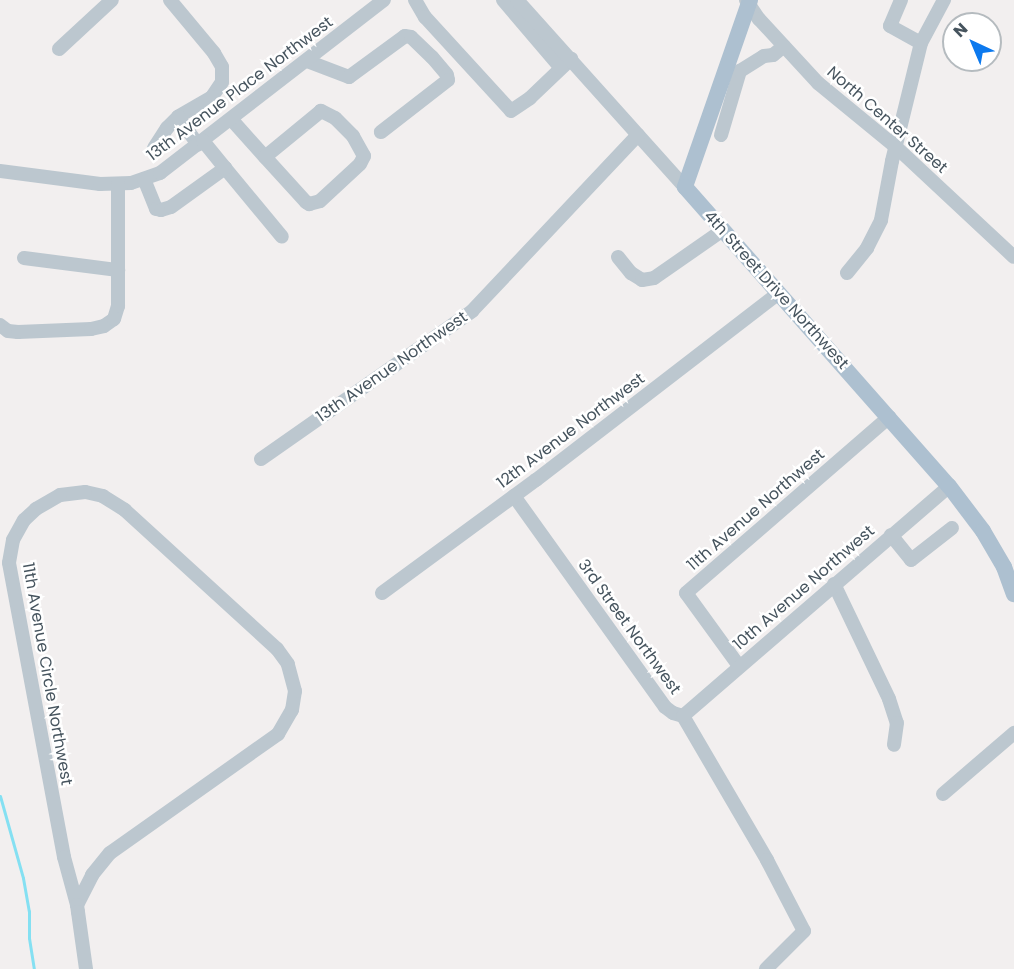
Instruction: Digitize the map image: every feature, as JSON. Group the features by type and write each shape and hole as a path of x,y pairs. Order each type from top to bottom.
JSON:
{"main road":[{"path":"685,187 734,68 748,1"},
{"name":"4th Street Drive Northwest","path":"685,187 949,486 983,531 1004,567 1014,594"}],"street":[{"path":"59,49 112,0"},
{"path":"154,148 167,128 178,117 212,97 222,82 222,68 214,53 170,0"},
{"name":"13th Avenue Place Northwest","path":"0,171 118,184 160,173 384,0"},
{"path":"415,0 425,17 511,111 530,98 566,63 503,0"},
{"name":"4th Street Drive Northwest","path":"517,0 566,63 638,135 685,187"},
{"path":"901,0 890,26 921,43"},
{"path":"847,273 867,248 881,220 921,43 944,0"},
{"name":"North Center Street","path":"748,1 784,46 818,83 896,147 1014,256"},
{"path":"307,61 350,77 405,36 411,37 432,57 447,75 447,80 381,132"},
{"path":"721,135 734,68 764,56 773,55 784,46"},
{"path":"231,119 265,157 306,202 313,205 360,164 364,156 353,136 335,118 321,111 265,157"},
{"path":"178,117 225,168 282,237"},
{"name":"13th Avenue Northwest","path":"261,459 471,311 638,135"},
{"path":"144,179 156,209 161,210 171,207 225,168"},
{"path":"0,325 9,331 18,332 91,329 104,326 114,319 118,306 118,184"},
{"path":"618,257 631,273 642,280 654,278 723,230"},
{"path":"24,258 118,270"},
{"name":"12th Avenue Northwest","path":"382,593 514,496 779,293"},
{"name":"11th Avenue Northwest","path":"739,666 686,592 889,417"},
{"name":"10th Avenue Northwest","path":"683,716 949,486"},
{"name":"11th Avenue Circle Northwest","path":"76,905 92,875 110,853 278,734 292,710 295,691 292,673 278,649 125,510 103,496 85,492 60,495 36,509 24,520 13,540 9,563 64,857 76,905 86,969"},
{"name":"3rd Street Northwest","path":"514,496 665,707 683,716 804,931 766,969"},
{"path":"891,535 910,560 952,528"},
{"path":"834,584 889,699 897,723 894,745"},
{"path":"943,794 1014,733"}],"waterway":[{"path":"0,796 23,878 29,911 29,938 34,969"}]}
